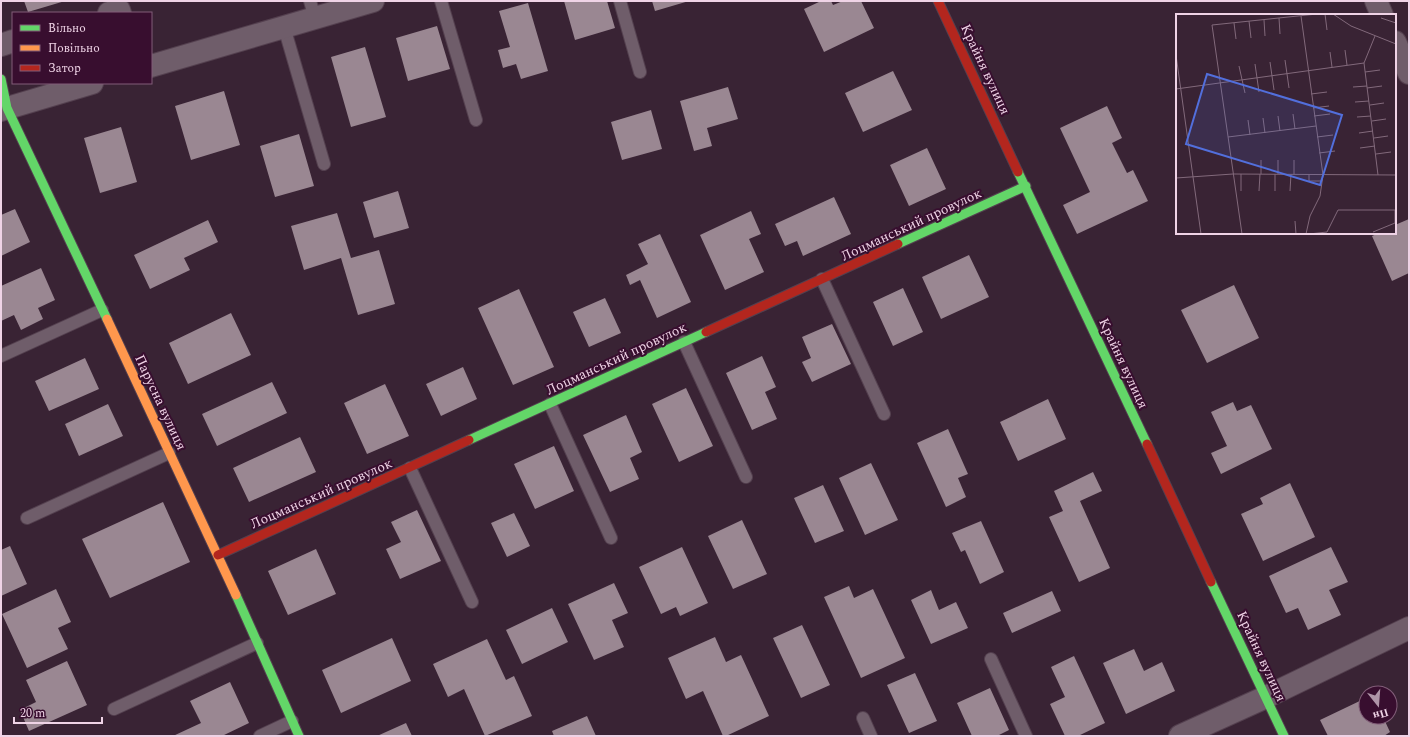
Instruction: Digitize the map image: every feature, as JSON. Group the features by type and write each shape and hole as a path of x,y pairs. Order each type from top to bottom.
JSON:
{"street":[{"path":"152,66 284,27 312,10 373,1"},
{"name":"Крайня вулиця","path":"938,1 1284,736"},
{"path":"1376,1 1382,14"},
{"path":"1,45 12,41"},
{"path":"1396,44 1409,73"},
{"name":"Парусна вулиця","path":"1,79 4,109 102,310 218,555 299,736"},
{"path":"4,109 89,84"},
{"name":"Лоцманський провулок","path":"218,555 1026,186"},
{"path":"1180,736 1266,697 1409,628"}],"lane":[{"path":"441,1 476,120"},
{"path":"620,1 640,72"},
{"path":"284,27 324,164"},
{"path":"822,279 884,414"},
{"path":"1,356 102,310"},
{"path":"684,342 746,476"},
{"path":"550,404 611,538"},
{"path":"27,518 169,453"},
{"path":"410,468 472,602"},
{"path":"114,708 257,643"},
{"path":"991,659 1026,736"},
{"path":"863,718 871,736"},
{"path":"260,736 292,721"}],"building":[{"path":"24,1 65,1 28,12"},
{"path":"564,1 607,1 615,28 575,40"},
{"path":"652,1 689,1 655,11"},
{"path":"821,1 831,1 833,5 843,1 861,1 874,28 824,52 804,9"},
{"path":"528,3 548,71 521,79 516,64 503,68 498,50 510,47 499,11"},
{"path":"437,26 450,69 408,81 396,38"},
{"path":"365,47 386,117 351,127 331,57"},
{"path":"893,71 912,110 863,132 845,93"},
{"path":"728,87 738,119 707,128 712,146 694,151 680,101"},
{"path":"224,91 240,145 191,160 175,106"},
{"path":"1107,106 1122,138 1112,143 1127,173 1133,170 1148,201 1077,234 1063,205 1090,192 1060,128"},
{"path":"651,110 662,149 622,160 611,122"},
{"path":"121,127 137,182 100,193 84,138"},
{"path":"299,134 314,186 275,197 260,146"},
{"path":"927,148 946,189 909,206 890,165"},
{"path":"398,191 409,228 374,238 363,202"},
{"path":"834,197 851,234 803,256 797,241 785,246 775,224"},
{"path":"15,209 30,242 1,256 1,215"},
{"path":"751,211 761,234 749,239 764,272 725,290 700,235"},
{"path":"337,213 351,258 379,250 395,304 358,315 341,258 304,270 291,226"},
{"path":"1409,219 1409,273 1392,281 1372,236 1377,234 1396,234 1396,225"},
{"path":"208,220 218,242 184,258 190,270 150,289 134,255"},
{"path":"660,234 691,302 657,318 640,280 630,285 626,275 648,264 638,244"},
{"path":"969,255 989,297 941,319 922,277"},
{"path":"41,268 55,300 38,308 43,319 21,330 14,315 1,321 1,286"},
{"path":"1234,285 1259,338 1207,363 1181,310"},
{"path":"903,288 923,332 893,346 873,302"},
{"path":"519,289 554,367 513,385 478,308"},
{"path":"605,298 621,333 589,347 573,312"},
{"path":"231,313 251,355 188,384 169,343"},
{"path":"832,324 851,364 812,382 802,362 811,358 802,337"},
{"path":"762,356 776,387 765,392 777,419 752,430 726,373"},
{"path":"85,358 99,389 49,411 35,381"},
{"path":"463,367 477,399 441,416 426,384"},
{"path":"272,382 287,413 217,446 202,414"},
{"path":"385,384 409,436 367,454 344,403"},
{"path":"686,388 713,446 679,462 652,404"},
{"path":"1048,399 1066,439 1018,461 1000,422"},
{"path":"1233,402 1237,411 1251,405 1272,449 1221,474 1211,453 1227,446 1211,412"},
{"path":"108,404 123,436 79,456 65,424"},
{"path":"626,415 642,452 630,458 639,479 610,492 583,435"},
{"path":"948,429 968,474 958,478 966,497 946,507 917,443"},
{"path":"300,437 316,472 249,502 233,468"},
{"path":"554,446 574,491 535,509 514,464"},
{"path":"871,463 898,520 865,535 839,478"},
{"path":"1093,472 1102,491 1080,501 1110,568 1079,582 1049,517 1063,511 1054,491"},
{"path":"1290,483 1315,537 1263,561 1241,514 1263,504 1260,498"},
{"path":"823,485 844,531 815,543 794,498"},
{"path":"163,502 190,562 110,598 82,539"},
{"path":"417,510 441,561 400,579 386,549 401,542 391,522"},
{"path":"514,513 530,546 507,557 491,523"},
{"path":"742,520 767,574 733,589 708,536"},
{"path":"981,521 1004,572 980,584 965,550 961,552 952,533"},
{"path":"10,546 27,584 1,596 1,550"},
{"path":"682,547 708,603 680,616 676,607 661,614 639,567"},
{"path":"1331,547 1348,582 1329,590 1341,615 1308,630 1298,608 1286,613 1269,576"},
{"path":"316,549 336,594 288,615 268,571"},
{"path":"614,583 628,613 612,620 624,647 594,660 568,604"},
{"path":"849,586 854,598 873,589 905,658 861,678 824,597"},
{"path":"56,589 71,622 58,628 68,649 27,668 2,614"},
{"path":"931,590 939,610 956,602 968,628 931,644 911,600"},
{"path":"1052,591 1061,611 1012,633 1003,613"},
{"path":"552,608 568,642 522,664 506,630"},
{"path":"802,625 830,685 801,698 773,638"},
{"path":"715,637 726,662 741,655 769,716 726,736 723,736 703,691 686,699 668,658"},
{"path":"392,638 411,681 341,713 322,670"},
{"path":"487,639 506,680 514,676 532,716 485,736 464,689 448,697 433,664"},
{"path":"1134,649 1144,671 1162,662 1175,691 1126,714 1103,663"},
{"path":"1074,656 1105,723 1078,736 1065,736 1050,704 1065,697 1051,667"},
{"path":"67,661 87,705 29,731 20,710 36,702 26,680"},
{"path":"915,673 937,721 909,733 887,685"},
{"path":"230,682 249,723 222,736 173,736 201,723 190,701"},
{"path":"990,688 1009,730 997,736 972,736 957,703"},
{"path":"1358,702 1358,725 1387,725 1390,732 1384,736 1328,736 1320,720"},
{"path":"587,716 596,736 554,736 552,731"},
{"path":"406,723 412,736 377,736"}],"traffic: fast":[{"path":"1,79 7,108 107,319"},
{"path":"1018,172 1147,444"},
{"path":"898,244 1026,186"},
{"path":"469,440 706,332"},
{"path":"1211,582 1284,736"},
{"path":"236,595 299,736"}],"traffic: slow":[{"path":"107,319 236,595"}],"traffic: jam":[{"path":"938,1 1018,172"},
{"path":"706,332 898,244"},
{"path":"218,555 469,440"},
{"path":"1147,444 1211,582"}]}
